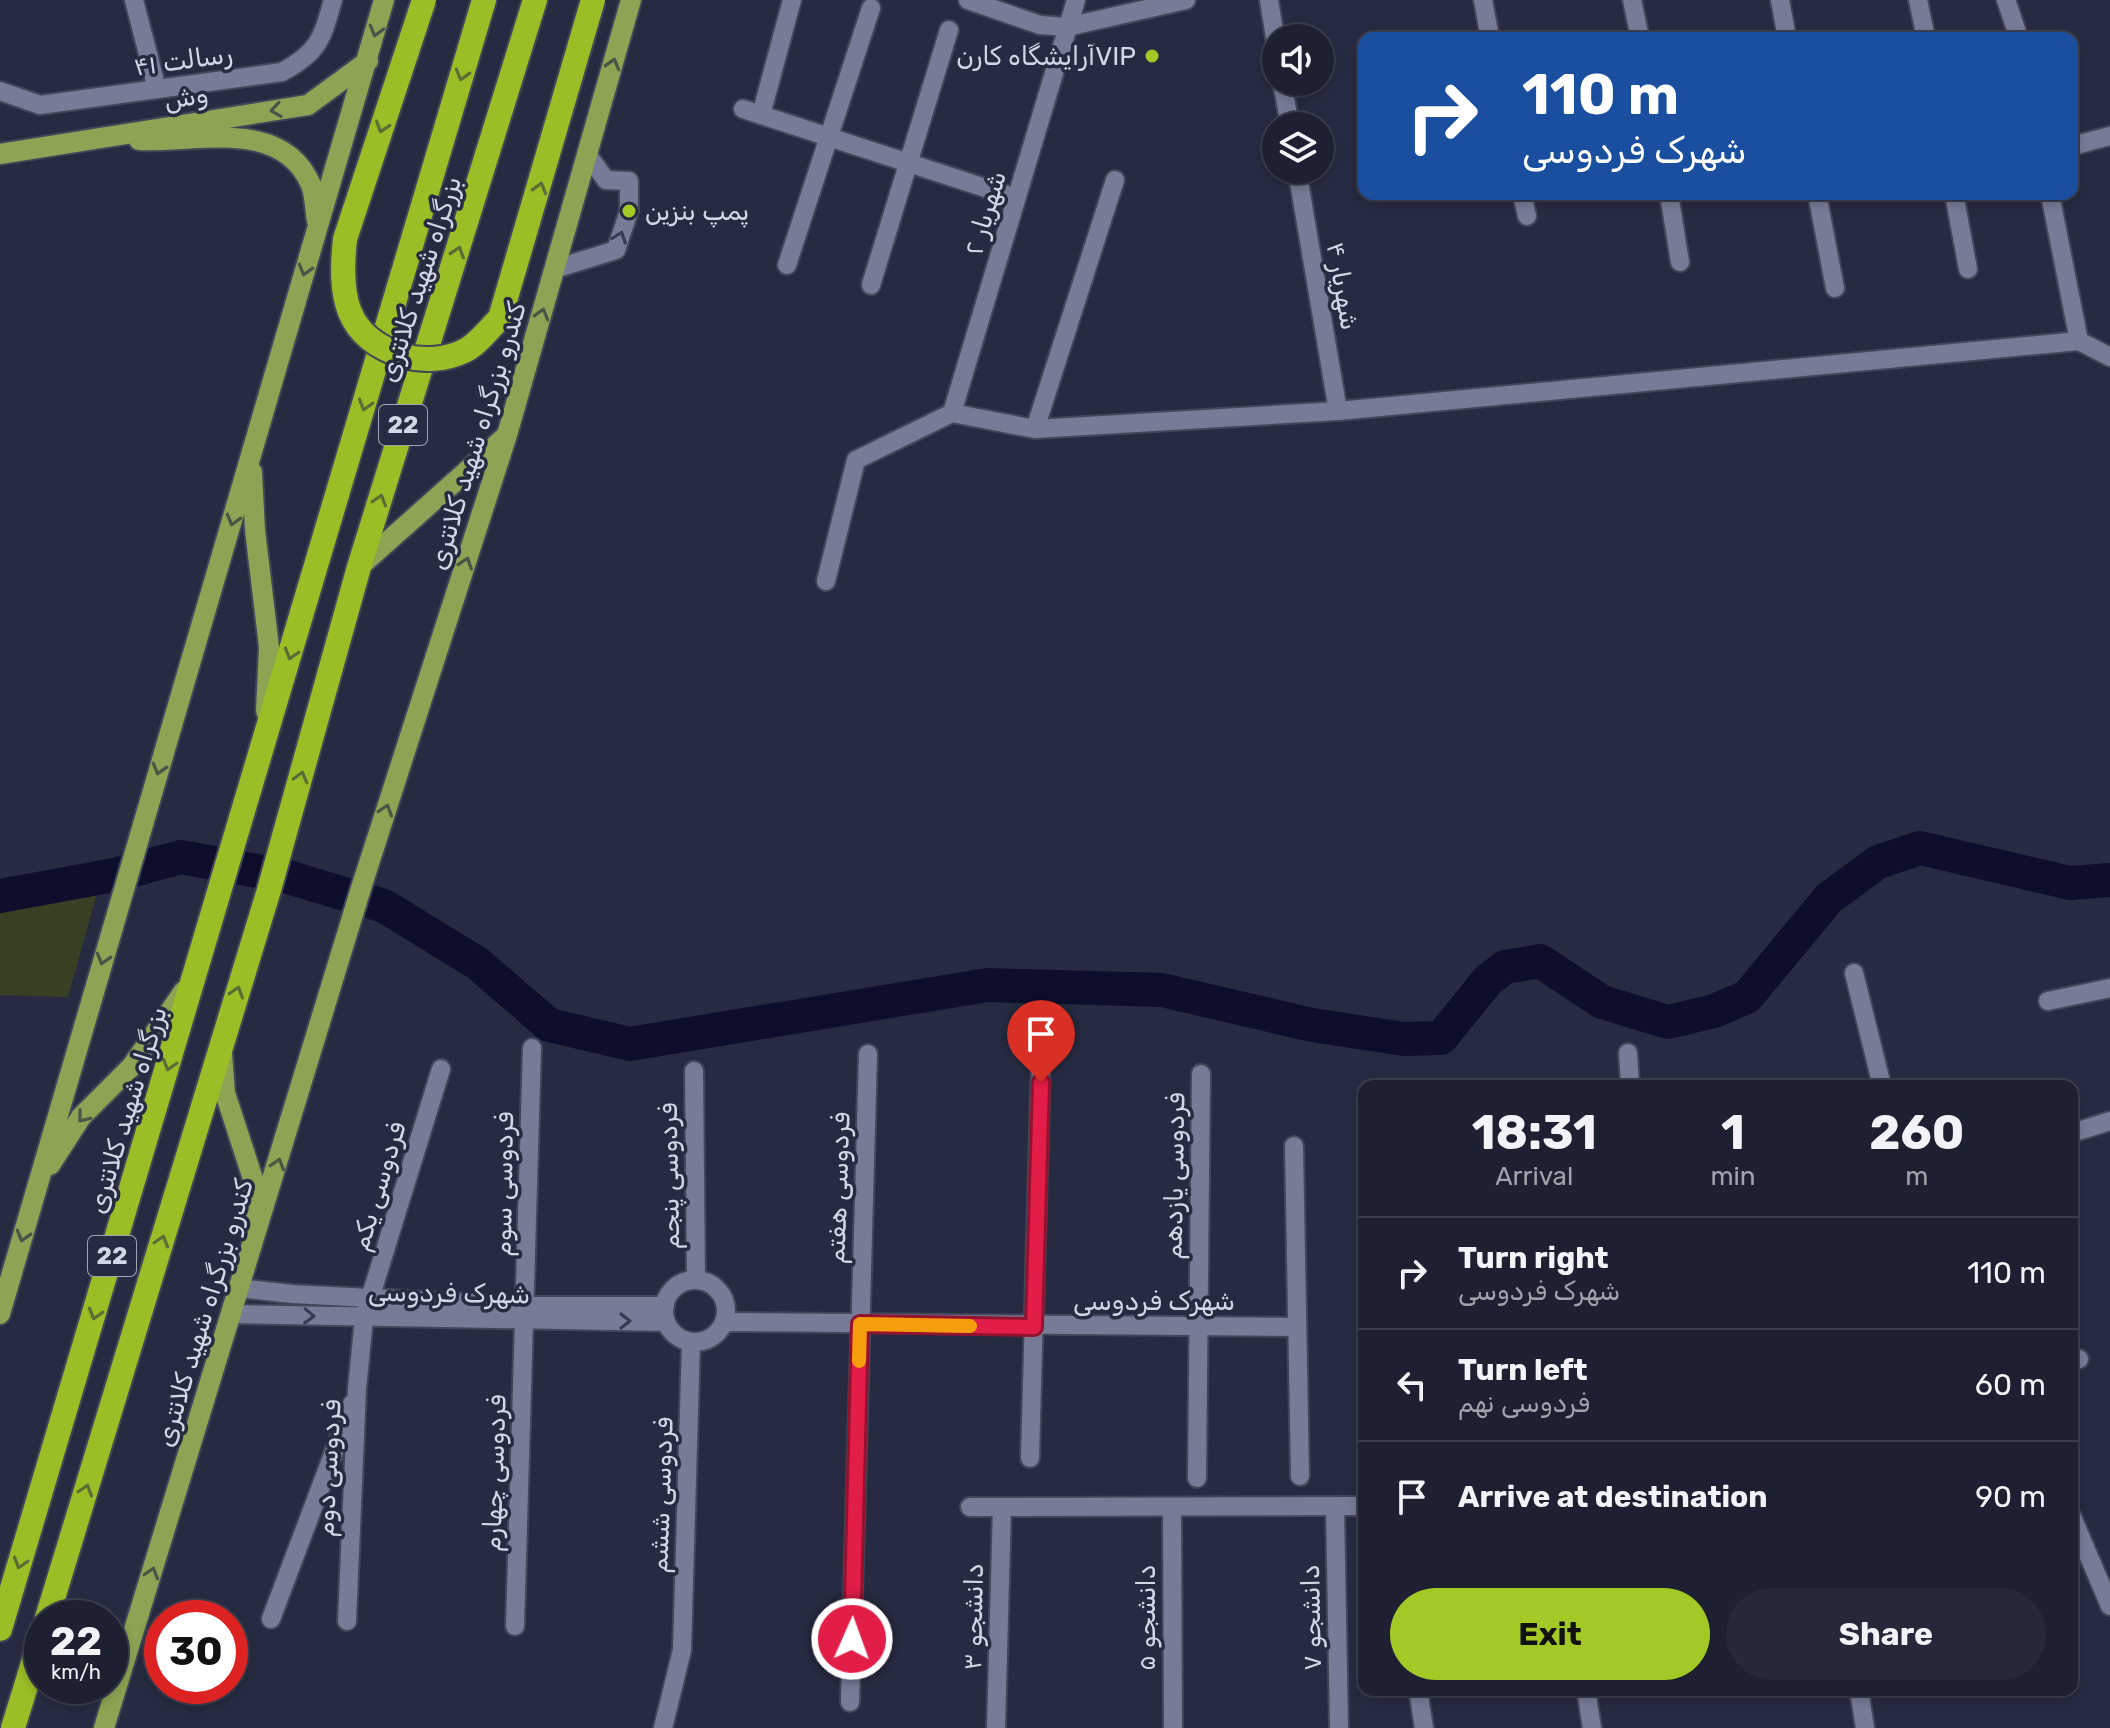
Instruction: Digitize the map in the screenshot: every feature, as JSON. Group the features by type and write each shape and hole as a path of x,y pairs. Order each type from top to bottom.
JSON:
{"highway":[{"path":"424,0 345,239 341,276 353,322 364,335 386,350 426,361 465,351 500,318 593,0"},
{"name":"بزرگراه شهید کلانتری","path":"0,1629 484,0"},
{"name":"بزرگراه شهید کلانتری","path":"221,1046 280,852 359,567 535,0"},
{"name":"22","path":"52,1600 221,1046"},
{"path":"13,1728 24,1692"}],"main road":[{"path":"0,1314 384,0"},
{"path":"402,67 418,0"},
{"name":"کندرو بزرگراه شهید کلانتری","path":"104,1728 362,885 507,435 631,0"},
{"name":"وش","path":"0,154 308,105 368,61"},
{"path":"99,138 164,142 240,136 287,153 311,185 318,226"},
{"path":"359,567 507,435"},
{"path":"252,456 255,530 269,647 265,742"},
{"path":"38,1185 81,1117 132,1066 157,1034 198,968"},
{"path":"221,1046 225,1093 254,1182 253,1245"}],"street":[{"path":"134,0 157,89"},
{"name":"۴۱ رسالت","path":"0,91 40,105 282,72 307,59 321,41 333,0"},
{"path":"792,0 752,112 1016,198"},
{"path":"968,0 1040,25 1067,27 1186,0"},
{"name":"۲ شهریار","path":"952,413 1076,0"},
{"path":"1269,0 1273,24"},
{"path":"1483,0 1489,32"},
{"path":"1632,0 1639,32"},
{"path":"1780,0 1786,32"},
{"path":"1918,0 1925,32"},
{"path":"2006,0 2017,32"},
{"path":"787,265 871,8"},
{"path":"871,285 949,30"},
{"path":"2078,144 2110,136"},
{"path":"555,269 616,250 629,211 629,181 606,180 587,154"},
{"path":"1035,429 1115,180"},
{"name":"شهریار ۴","path":"1299,184 1338,411"},
{"path":"1523,200 1527,216"},
{"path":"1670,200 1680,262"},
{"path":"1818,200 1835,288"},
{"path":"1955,200 1968,269"},
{"path":"2051,200 2079,341"},
{"path":"826,581 856,460 952,413 1035,429 1338,411 2079,341 2110,357"},
{"path":"1854,973 1881,1080"},
{"path":"2048,1001 2110,988"},
{"path":"1030,1458 1042,1023"},
{"name":"فردوسی سوم","path":"525,1313 532,1048"},
{"path":"1628,1053 1630,1080"},
{"name":"فردوسی هفتم","path":"850,1702 868,1054"},
{"name":"فردوسی یکم","path":"364,1318 441,1069"},
{"name":"فردوسی پنجم","path":"694,1071 696,1280"},
{"name":"فردوسی یازدهم","path":"1197,1478 1201,1074"},
{"path":"2078,1131 2110,1121"},
{"path":"1294,1146 1300,1476"},
{"path":"696,1280 715,1287 725,1303 725,1318 707,1340 691,1342 676,1335 666,1314 678,1286 696,1280"},
{"name":"شهرک فردوسی","path":"238,1288 371,1297 525,1313"},
{"name":"شهرک فردوسی","path":"231,1314 364,1318 525,1313 666,1314"},
{"name":"فردوسی چهارم","path":"515,1626 525,1313"},
{"name":"فردوسی دوم","path":"347,1621 357,1389 364,1318"},
{"name":"شهرک فردوسی","path":"725,1318 1296,1321"},
{"name":"فردوسی ششم","path":"663,1728 682,1650 691,1342"},
{"path":"271,1619 357,1389"},
{"path":"970,1507 1358,1506"},
{"name":"دانشجو ۳","path":"996,1728 1002,1507"},
{"name":"دانشجو ۵","path":"1172,1507 1173,1728"},
{"name":"دانشجو ۷","path":"1335,1507 1339,1728"},
{"path":"2078,1531 2110,1606"},
{"path":"1419,1696 1424,1728"},
{"path":"1587,1696 1592,1728"},
{"path":"1860,1696 1865,1728"}],"green space":[{"path":"98,890 68,997 0,995 0,909"}],"waterway":[{"path":"0,896 114,875 181,857 285,876 384,906 477,963 549,1025 630,1044 987,985 1162,990 1312,1025 1404,1039 1441,1038 1488,980 1505,967 1540,961 1602,1002 1668,1022 1714,1011 1747,997 1829,898 1878,862 1920,848 2070,883 2110,880"}],"slow traffic":[{"path":"859,1361 860,1324 970,1326"}],"place":[{"name":"آرایشگاه کارنVIP","path":"1152,56"},
{"name":"پمپ بنزین","path":"629,211"}],"route":[{"path":"852,1639 860,1324 1034,1327 1041,1082"}]}
